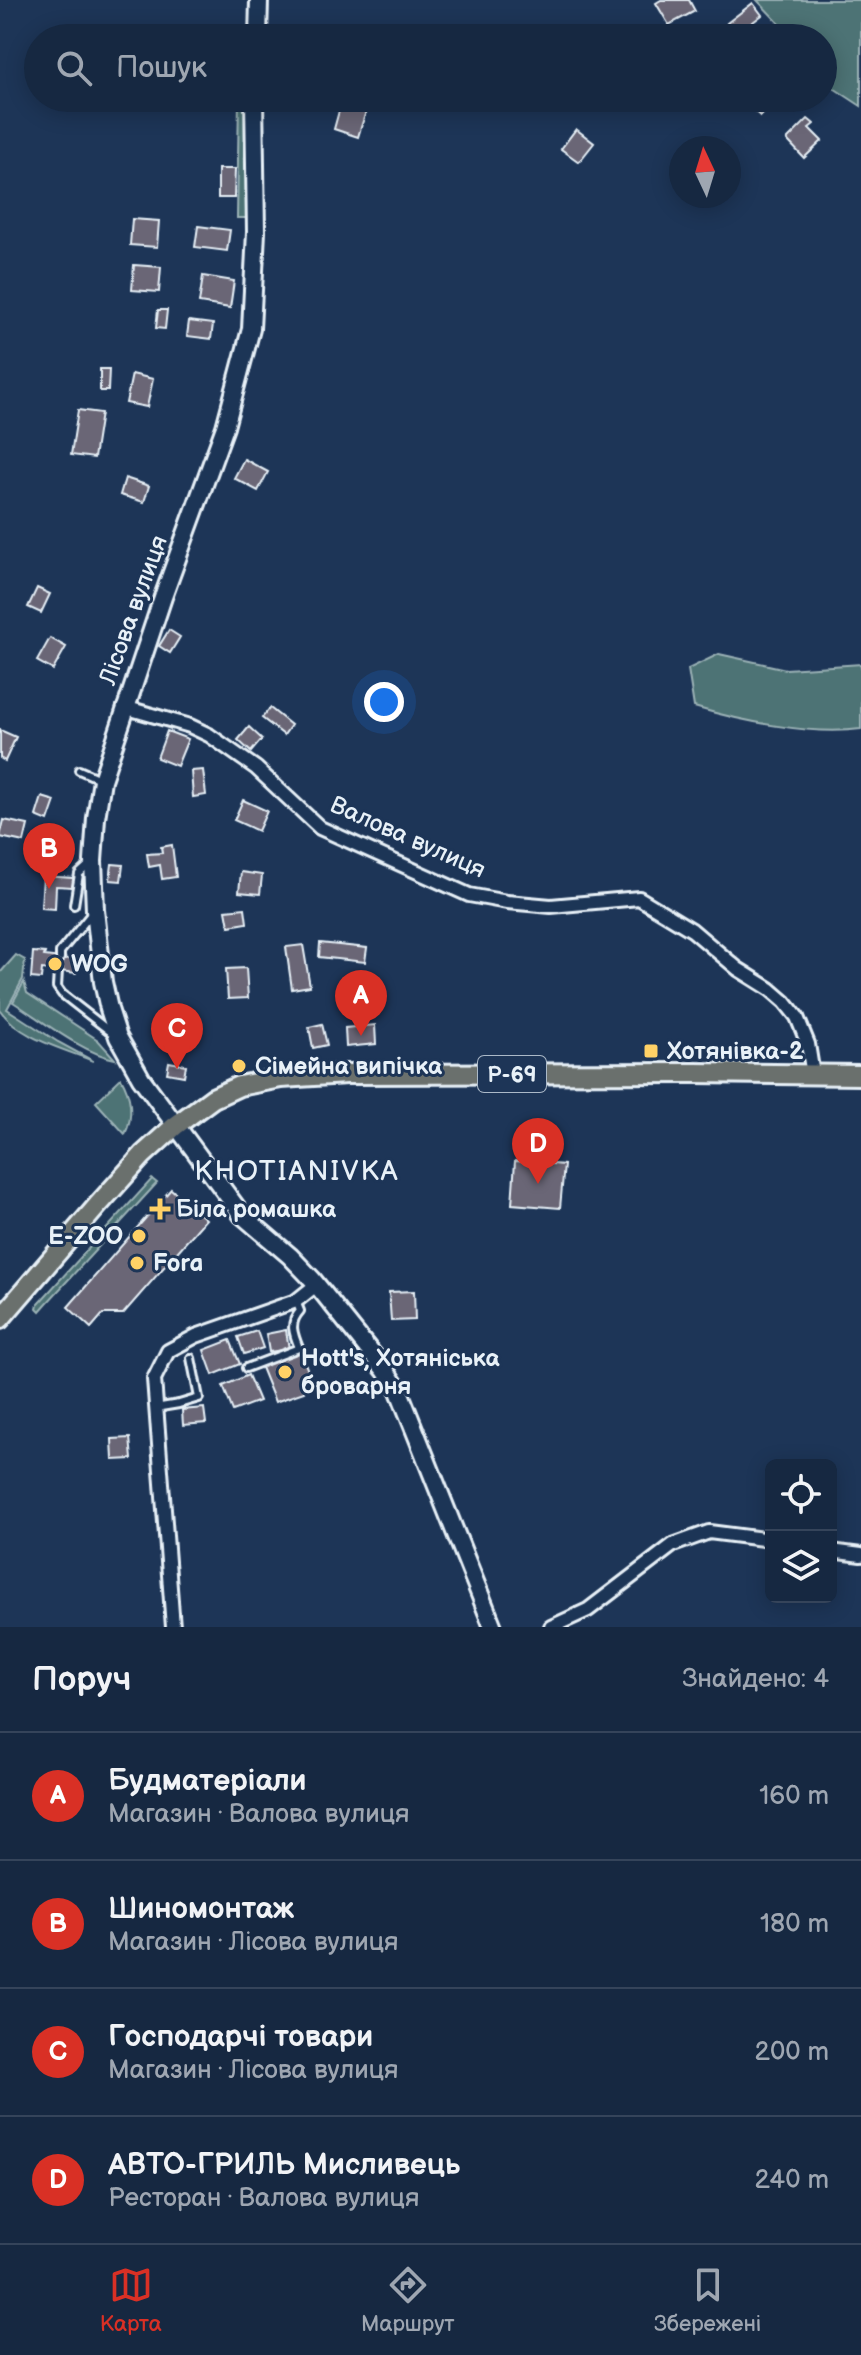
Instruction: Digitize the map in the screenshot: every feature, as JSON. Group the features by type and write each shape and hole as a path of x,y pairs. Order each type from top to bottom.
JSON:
{"main road":[{"name":"Р-69","path":"0,1319 143,1155 175,1126 219,1095 239,1086 281,1078 376,1074 861,1075"}],"street":[{"path":"258,24 259,0"},
{"name":"Лісова вулиця","path":"254,112 256,232 251,329 225,427 124,707 102,780 93,861 103,982 118,1037 141,1078 175,1126 242,1215 290,1256 316,1285 399,1391 493,1627"},
{"name":"Валова вулиця","path":"124,707 190,726 209,735 256,768 320,828 469,895 551,906 639,898 692,930 738,969 785,1002 797,1017 808,1044 813,1075"},
{"path":"173,1627 154,1379 168,1351 196,1336 296,1301 316,1285"},
{"path":"551,1627 588,1610 673,1545 709,1532 765,1539"},
{"path":"837,1552 861,1555"}],"lane":[{"path":"79,770 102,780"},
{"path":"74,905 79,874 93,861"},
{"path":"60,958 60,952 95,910"},
{"path":"58,971 57,987 62,994 118,1037"},
{"path":"246,1368 299,1348 292,1325 300,1311 296,1301"},
{"path":"155,1408 199,1398 191,1358"}],"green space":[{"path":"757,0 861,0 861,106 837,90 837,24 780,24"},
{"path":"239,112 249,112 251,218 237,218"},
{"path":"719,654 786,669 861,664 861,729 799,729 694,707 688,669"},
{"path":"16,955 25,960 23,979 7,1009 93,1061 30,1035 0,1010 0,973"},
{"path":"24,982 27,993 98,1040 115,1059 76,1043 13,1002"},
{"path":"121,1078 130,1106 130,1120 125,1134 96,1102"},
{"path":"152,1179 157,1183 40,1311 38,1304"}],"building":[{"path":"661,0 689,0 695,11 668,24 656,3"},
{"path":"753,3 762,15 750,24 727,23"},
{"path":"339,112 366,112 358,137 334,129"},
{"path":"808,119 814,124 809,128 822,141 804,158 787,140"},
{"path":"576,129 594,143 579,162 561,149"},
{"path":"218,169 235,169 234,198 218,198"},
{"path":"132,219 159,221 157,247 130,245"},
{"path":"198,226 230,230 227,251 195,247"},
{"path":"134,265 161,267 159,292 132,290"},
{"path":"203,276 234,281 230,308 199,303"},
{"path":"158,310 167,310 165,329 156,328"},
{"path":"189,321 213,324 211,339 187,336"},
{"path":"100,369 109,369 108,391 100,391"},
{"path":"132,374 153,379 147,407 126,403"},
{"path":"78,410 101,413 94,458 71,455"},
{"path":"244,459 268,472 258,491 234,478"},
{"path":"125,478 149,486 144,502 120,495"},
{"path":"37,588 50,594 41,613 28,607"},
{"path":"169,630 180,637 170,653 159,646"},
{"path":"50,638 66,647 53,670 37,661"},
{"path":"270,708 291,725 284,735 262,718"},
{"path":"249,727 262,739 251,752 238,740"},
{"path":"0,730 16,737 5,761 0,758"},
{"path":"167,731 188,739 177,766 157,758"},
{"path":"203,770 206,795 193,797 191,771"},
{"path":"42,797 55,801 48,821 36,816"},
{"path":"243,800 267,811 258,831 234,820"},
{"path":"4,820 28,825 24,842 0,837"},
{"path":"172,845 176,877 162,879 160,865 149,867 147,854 162,853 161,847"},
{"path":"112,864 123,865 121,881 110,880"},
{"path":"241,872 262,875 260,894 239,892"},
{"path":"43,876 73,878 73,887 56,886 55,909 41,908"},
{"path":"245,908 247,923 229,926 226,910"},
{"path":"320,943 367,948 365,962 319,957"},
{"path":"303,945 310,986 292,989 286,947"},
{"name":"WOG","path":"33,952 78,960 76,973 42,969 41,979 31,978"},
{"path":"246,968 248,998 228,999 226,969"},
{"path":"322,1024 327,1045 313,1048 309,1027"},
{"path":"375,1025 376,1044 346,1047 345,1028"},
{"path":"169,1062 186,1065 184,1076 167,1073"},
{"path":"515,1161 564,1165 560,1208 512,1204"},
{"name":"Fora","path":"171,1189 206,1219 123,1314 103,1314 91,1328 68,1307"},
{"path":"414,1291 415,1320 391,1321 389,1292"},
{"path":"286,1330 289,1349 269,1352 266,1334"},
{"path":"257,1331 263,1348 244,1354 238,1337"},
{"path":"230,1340 240,1364 213,1375 204,1350"},
{"name":"Hott's, Хотяніська броварня","path":"300,1351 311,1378 304,1392 275,1402 260,1365"},
{"path":"248,1375 259,1401 233,1411 223,1386"},
{"path":"204,1408 206,1423 183,1425 182,1410"},
{"path":"130,1438 132,1459 113,1460 112,1439"}],"place":[{"name":"Шиномонтаж","path":"49,889"},
{"name":"WOG","path":"55,964"},
{"name":"Будматеріали","path":"361,1036"},
{"name":"Хотянівка-2","path":"651,1051"},
{"name":"Сімейна випічка","path":"239,1066"},
{"name":"Господарчі товари","path":"177,1069"},
{"name":"АВТО-ГРИЛЬ Мисливець","path":"538,1184"},
{"name":"Біла ромашка","path":"160,1209"},
{"name":"E-ZOO","path":"139,1236"},
{"name":"Fora","path":"137,1263"},
{"name":"Hott's, Хотяніська броварня","path":"285,1372"}],"district":[{"name":"KHOTIANIVKA","path":"297,1170"}]}
